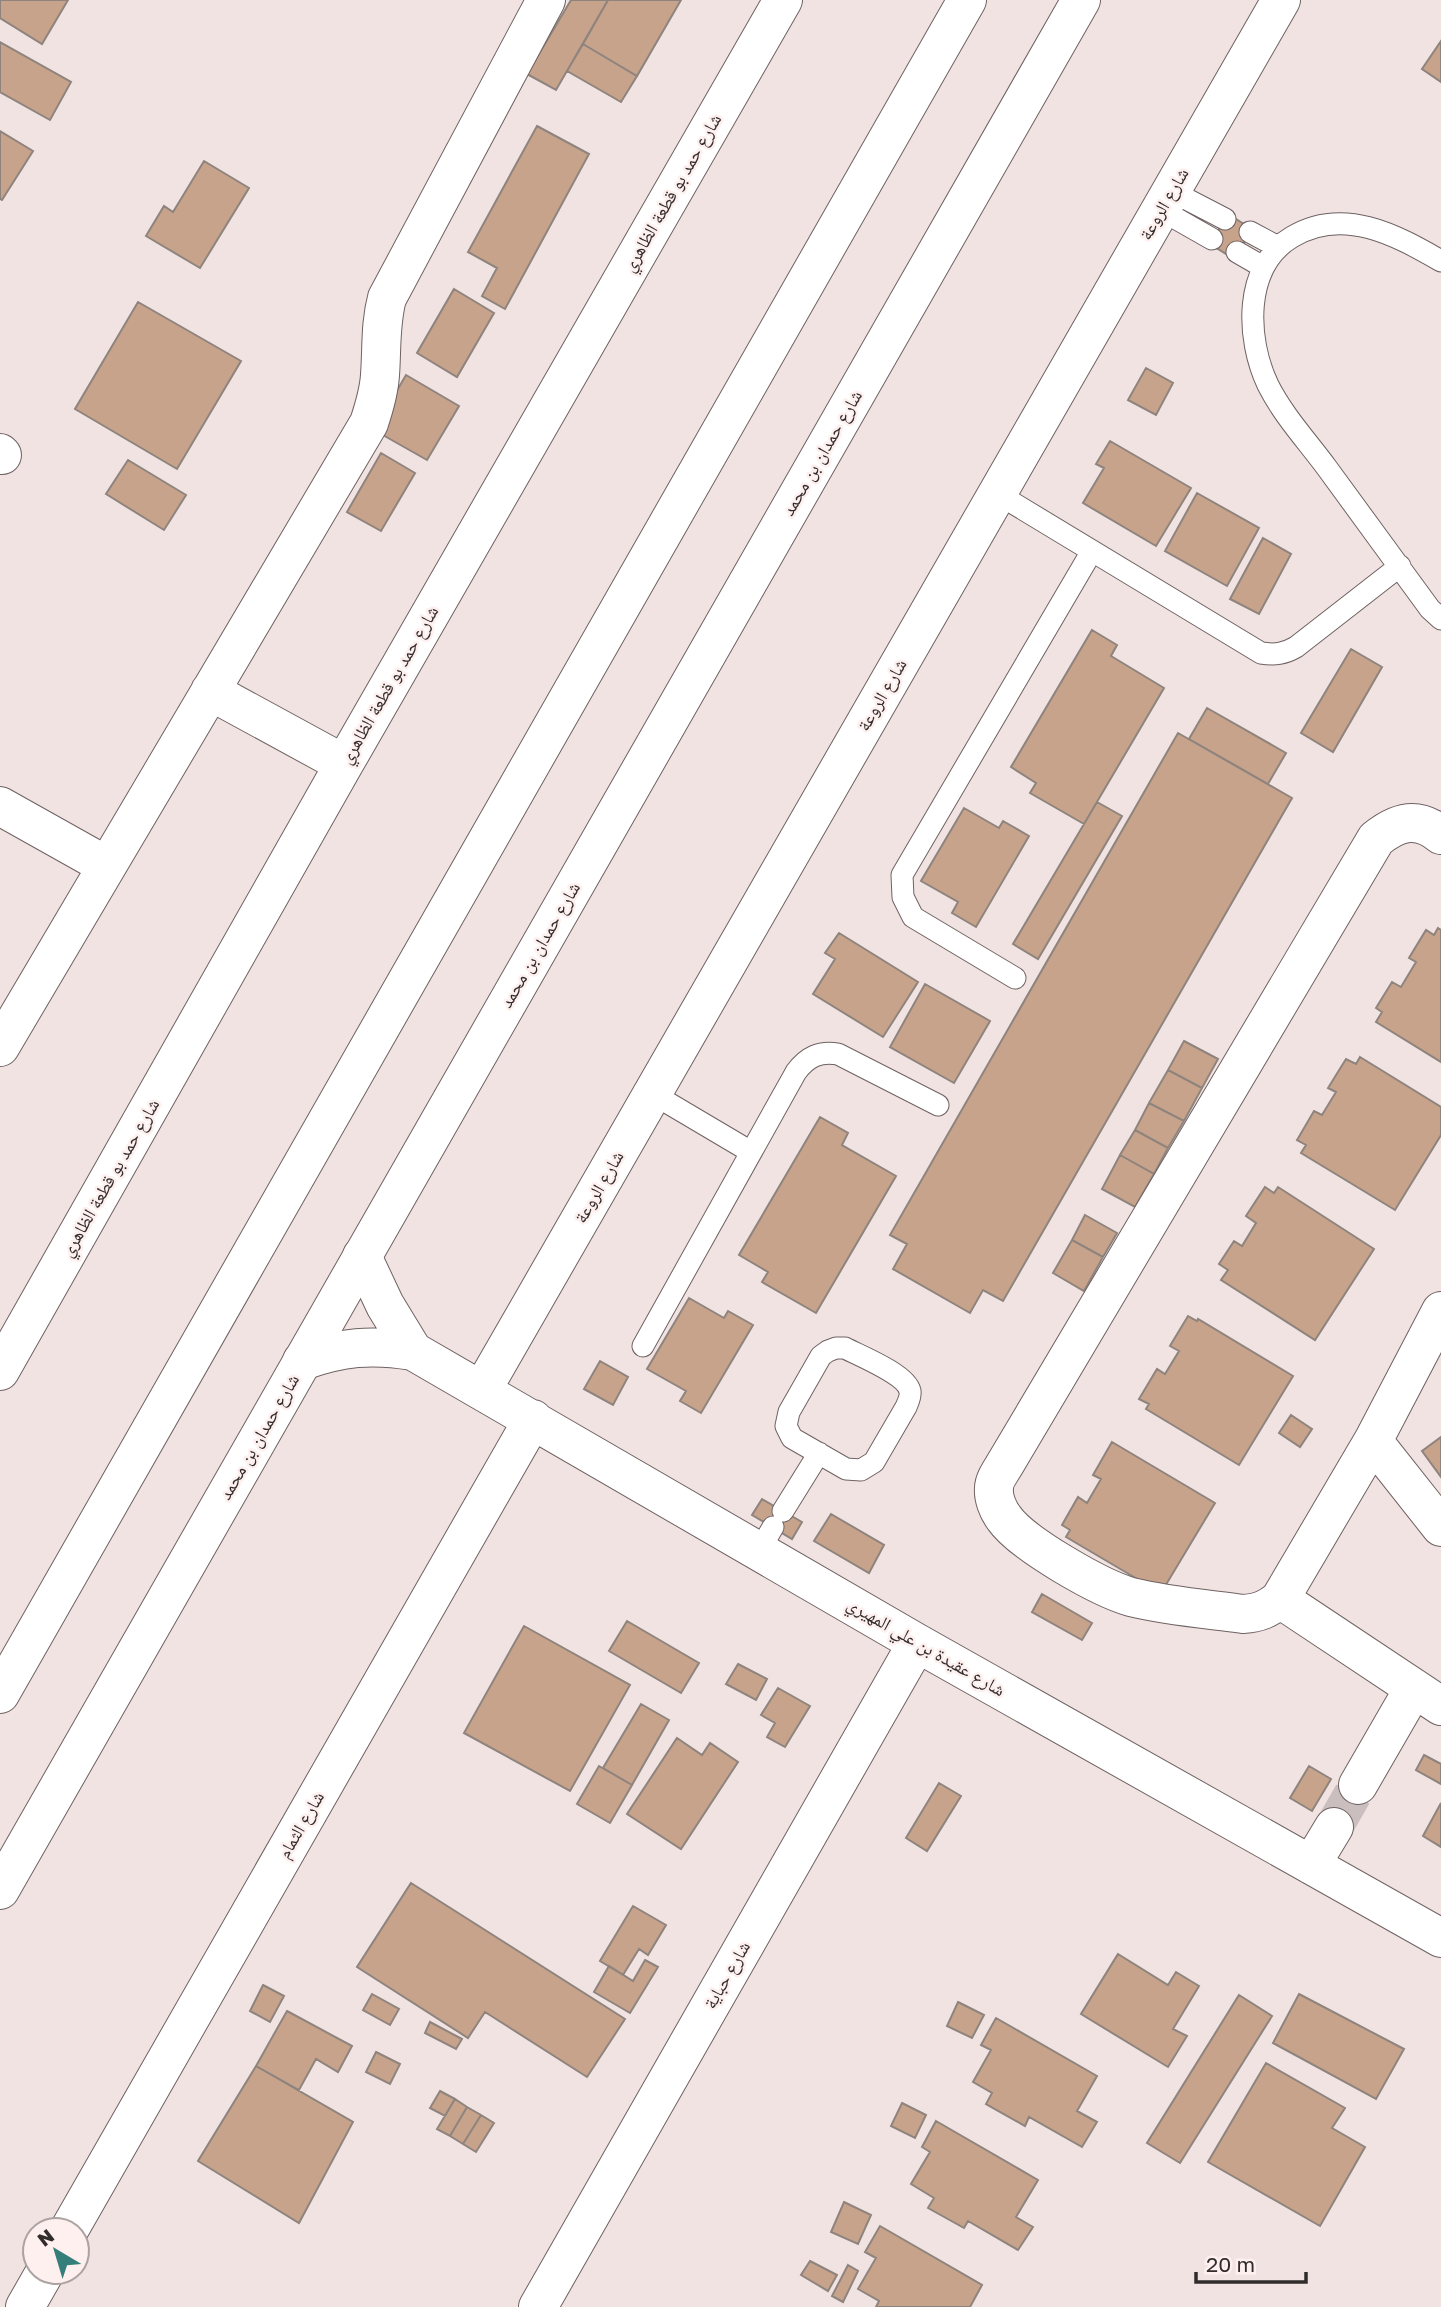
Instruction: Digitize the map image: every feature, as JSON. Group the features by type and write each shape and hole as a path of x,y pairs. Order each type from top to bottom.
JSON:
{"street":[{"path":"0,1047 369,424 379,388 382,318 387,298 546,0"},
{"name":"شارع حمد بو قطعة الظاهري","path":"0,1371 344,764 783,0"},
{"name":"شارع حمدان بن محمد","path":"0,1890 1081,0"},
{"name":"شارع الروعة","path":"482,1390 1282,0"},
{"path":"0,1694 955,10"},
{"path":"211,691 344,764"},
{"path":"0,806 107,866"},
{"path":"1441,835 1431,827 1411,822 1392,826 1376,839 993,1486 996,1502 1004,1518 1019,1534 1084,1577 1106,1588 1153,1602 1243,1614 1257,1613 1269,1608 1280,1599 1373,1440 1441,1311"},
{"path":"362,1256 385,1305 412,1351"},
{"name":"شارع عقيدة بن علي المهيري","path":"302,1362 328,1352 356,1347 412,1351 533,1419 772,1530 917,1643 1441,1938"},
{"name":"شارع الثمام","path":"77,2216 533,1419"},
{"path":"1373,1440 1441,1527"},
{"path":"1280,1599 1428,1697 1358,1785"},
{"name":"شارع حباية","path":"538,2307 917,1643"},
{"path":"1311,1865 1334,1827"},
{"path":"24,2307 37,2286"}],"lane":[{"path":"1166,201 1225,219"},
{"path":"1166,201 1212,239"},
{"path":"1441,261 1399,237 1376,228 1350,224 1303,230 1278,247 1267,259 1256,283 1253,313 1255,344 1268,385 1279,404 1430,609 1441,619"},
{"path":"1250,232 1278,247"},
{"path":"1237,252 1263,267"},
{"path":"998,494 1261,653 1275,655 1296,648 1400,566"},
{"path":"1015,978 913,917 903,897 902,875 1092,551"},
{"path":"643,1346 804,1061 828,1052 848,1058 939,1105"},
{"path":"653,1094 751,1152"},
{"path":"845,1348 900,1377 906,1383 910,1399 874,1462 868,1467 853,1471 845,1469 819,1453 792,1438 786,1426 786,1419 821,1356 828,1351 845,1348"},
{"path":"772,1530 819,1453"}],"building":[{"path":"0,0 68,0 42,44 0,18"},
{"path":"571,0 608,0 556,90 527,74"},
{"path":"608,0 681,0 637,76 583,44"},
{"path":"1441,41 1441,82 1422,69"},
{"path":"0,42 71,82 50,120 0,92"},
{"path":"583,44 637,76 621,102 567,71"},
{"path":"537,126 589,154 505,309 482,296 497,268 468,252"},
{"path":"0,131 33,151 2,200 0,199"},
{"path":"204,161 249,188 200,268 146,236 164,206 173,212"},
{"path":"1228,214 1252,229 1234,259 1210,244"},
{"path":"454,289 494,313 457,377 417,353"},
{"path":"138,302 241,361 177,469 75,409"},
{"path":"1146,368 1173,383 1156,415 1128,400"},
{"path":"406,375 459,406 427,460 374,430"},
{"path":"1110,441 1191,488 1156,546 1083,503 1104,468 1096,464"},
{"path":"381,453 415,473 381,531 347,512"},
{"path":"128,460 186,495 164,530 106,494"},
{"path":"1197,493 1259,528 1227,586 1165,551"},
{"path":"1263,538 1291,554 1259,614 1230,599"},
{"path":"1092,630 1117,645 1111,656 1164,688 1084,824 1030,793 1036,783 1011,767"},
{"path":"1351,649 1382,667 1333,752 1301,733"},
{"path":"1207,708 1286,753 1268,784 1189,739"},
{"path":"1178,733 1292,798 1003,1301 983,1290 970,1313 893,1269 907,1244 890,1235"},
{"path":"1097,802 1122,816 1038,959 1013,944"},
{"path":"964,808 999,828 1003,821 1029,836 976,927 952,913 958,902 921,881"},
{"path":"1438,928 1441,930 1441,1062 1376,1022 1382,1012 1376,1008 1392,982 1401,987 1416,962 1409,958 1426,930 1434,935"},
{"path":"839,933 918,982 883,1037 813,994 835,959 825,953"},
{"path":"925,984 990,1021 954,1083 890,1047"},
{"path":"1184,1041 1218,1059 1202,1088 1168,1070"},
{"path":"1360,1057 1441,1107 1441,1135 1395,1210 1301,1153 1306,1145 1297,1140 1314,1111 1322,1115 1336,1092 1328,1088 1346,1059 1356,1064"},
{"path":"1168,1070 1202,1088 1184,1121 1149,1103"},
{"path":"1149,1103 1184,1121 1168,1148 1135,1130"},
{"path":"820,1117 848,1133 842,1145 896,1176 816,1313 762,1282 768,1272 739,1255"},
{"path":"1135,1130 1168,1148 1154,1174 1120,1155"},
{"path":"1120,1155 1154,1174 1135,1207 1102,1189"},
{"path":"1265,1187 1274,1193 1278,1187 1374,1249 1315,1340 1221,1280 1228,1270 1219,1264 1234,1241 1242,1246 1256,1223 1246,1216"},
{"path":"1085,1215 1117,1233 1103,1257 1072,1240"},
{"path":"1072,1240 1103,1257 1084,1291 1053,1273"},
{"path":"689,1298 724,1318 728,1311 753,1325 701,1413 680,1401 686,1391 647,1369"},
{"path":"1188,1316 1197,1321 1198,1319 1293,1376 1239,1465 1146,1409 1149,1404 1139,1399 1157,1369 1165,1374 1179,1351 1170,1346"},
{"path":"600,1361 628,1377 613,1405 584,1389"},
{"path":"1291,1415 1312,1429 1300,1447 1279,1433"},
{"path":"1441,1437 1441,1477 1422,1451"},
{"path":"1112,1442 1215,1503 1161,1593 1066,1537 1070,1530 1062,1525 1078,1497 1087,1503 1101,1479 1093,1475"},
{"path":"762,1499 802,1522 792,1539 752,1515"},
{"path":"831,1514 884,1545 869,1573 814,1541"},
{"path":"1042,1594 1092,1623 1082,1640 1032,1612"},
{"path":"627,1621 699,1663 681,1693 609,1651"},
{"path":"524,1626 630,1685 570,1791 464,1733"},
{"path":"738,1664 767,1679 756,1700 726,1684"},
{"path":"778,1688 810,1706 785,1747 767,1737 775,1723 761,1715"},
{"path":"641,1704 669,1720 632,1785 603,1768"},
{"path":"677,1738 702,1755 710,1743 738,1762 681,1849 627,1814"},
{"path":"1424,1755 1441,1764 1441,1784 1416,1770"},
{"path":"599,1766 632,1785 610,1823 577,1804"},
{"path":"1309,1766 1331,1779 1312,1811 1290,1798"},
{"path":"1345,1778 1371,1793 1345,1834 1320,1819"},
{"path":"939,1783 961,1796 927,1851 906,1838"},
{"path":"1441,1803 1441,1847 1423,1836"},
{"path":"411,1883 625,2019 587,2077 485,2012 468,2038 357,1967"},
{"path":"633,1906 666,1925 648,1955 639,1949 623,1975 600,1961"},
{"path":"1118,1954 1168,1985 1176,1972 1199,1986 1173,2029 1187,2036 1168,2067 1081,2014"},
{"path":"645,1960 658,1967 630,2013 594,1992 609,1966 633,1981"},
{"path":"263,1985 284,1996 270,2022 250,2011"},
{"path":"372,1994 399,2009 390,2025 363,2010"},
{"path":"1299,1994 1404,2049 1376,2099 1273,2043"},
{"path":"1239,1995 1272,2016 1180,2163 1147,2143"},
{"path":"958,2002 984,2015 972,2038 947,2026"},
{"path":"287,2011 352,2046 338,2072 316,2059 299,2090 256,2066"},
{"path":"996,2018 1097,2076 1077,2111 1097,2122 1082,2147 1029,2117 1025,2126 986,2104 992,2093 973,2082 991,2050 981,2045"},
{"path":"430,2022 462,2039 456,2049 425,2033"},
{"path":"376,2052 400,2064 390,2084 366,2072"},
{"path":"1266,2063 1345,2108 1332,2128 1365,2147 1320,2226 1208,2162"},
{"path":"256,2066 353,2122 299,2223 198,2161"},
{"path":"440,2091 455,2099 445,2116 430,2108"},
{"path":"455,2099 467,2107 450,2136 437,2129"},
{"path":"902,2103 926,2115 915,2138 891,2126"},
{"path":"467,2107 481,2115 463,2144 450,2136"},
{"path":"481,2115 494,2123 476,2152 463,2144"},
{"path":"936,2121 1038,2180 1016,2217 1033,2227 1018,2250 968,2221 964,2228 928,2208 934,2198 911,2184 930,2152 922,2147"},
{"path":"844,2202 871,2215 858,2244 831,2232"},
{"path":"880,2226 982,2285 970,2307 876,2307 879,2301 858,2289 876,2258 865,2252"},
{"path":"810,2261 837,2275 828,2291 801,2275"},
{"path":"848,2265 858,2271 843,2302 832,2296"}],"tunnel":[{"path":"1334,1827 1358,1785"}]}
